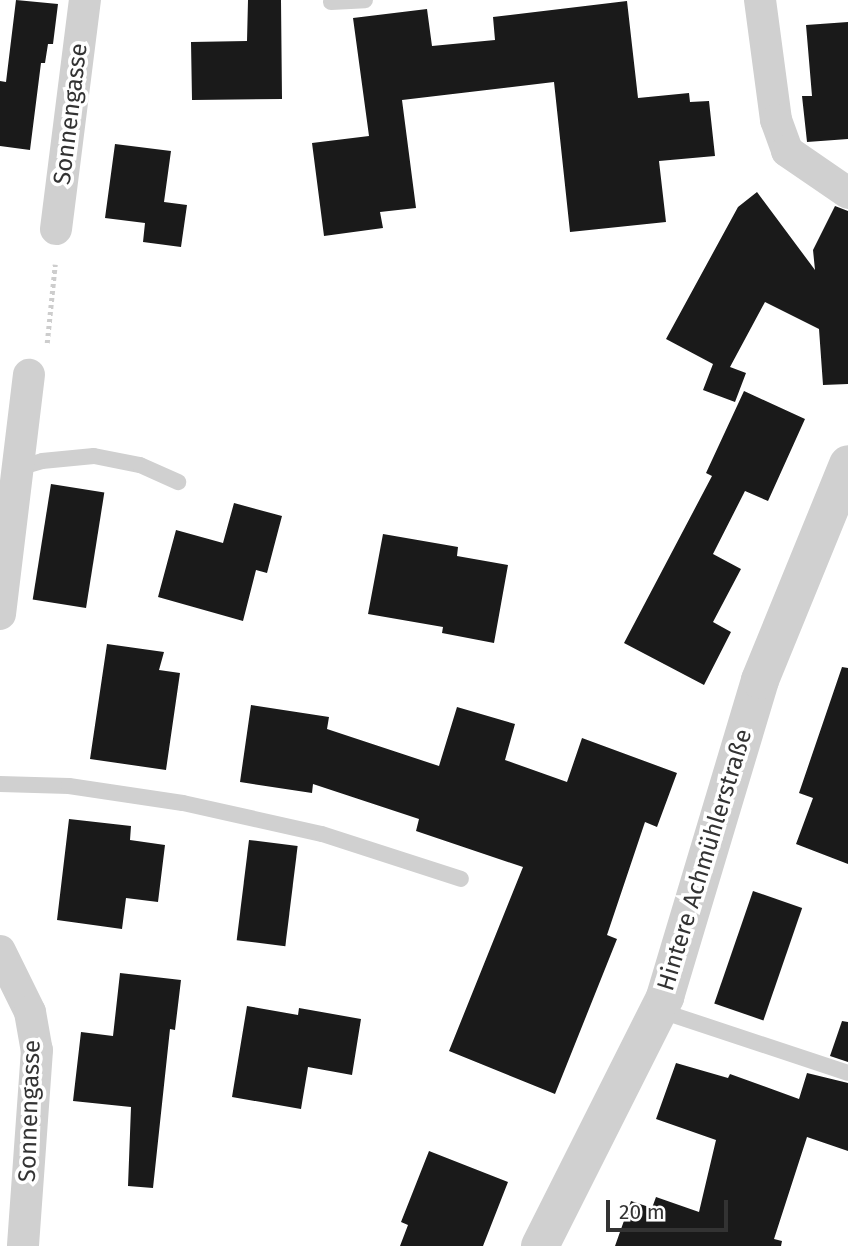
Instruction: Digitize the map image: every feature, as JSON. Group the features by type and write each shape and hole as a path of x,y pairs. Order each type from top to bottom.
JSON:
{"street":[{"name":"Sonnengasse","path":"56,229 85,0"},
{"path":"760,0 776,120 787,151 848,193"},
{"path":"0,614 29,375"},
{"name":"Hintere Achmühlerstraße","path":"540,1246 658,1010 760,680 848,464"},
{"name":"Sonnengasse","path":"0,951 6,980 30,1012 37,1050 23,1246"}],"lane":[{"path":"331,2 365,0"},
{"path":"18,468 94,456 140,465 178,482"},
{"path":"0,785 69,786 183,803 322,834 461,879"},
{"path":"658,1010 848,1073"}],"path":[{"path":"29,375 45,356 56,229"}],"building":[{"path":"16,0 58,4 53,44 48,44 45,63 41,63 30,150 0,146 0,81 6,82"},
{"path":"248,0 281,0 282,99 192,100 191,42 247,41"},
{"path":"627,1 638,98 689,93 690,102 709,101 715,156 659,161 666,222 570,232 554,82 402,100 416,208 380,212 383,228 324,236 312,143 369,136 353,18 427,9 432,46 495,40 493,17"},
{"path":"848,22 848,139 807,142 802,96 812,96 806,25"},
{"path":"115,144 171,151 164,202 187,205 181,247 143,242 145,223 105,218"},
{"path":"757,192 815,270 813,250 835,206 848,211 848,384 823,385 819,329 765,302 730,367 746,373 735,402 703,390 713,364 666,339 738,207"},
{"path":"744,391 805,419 768,501 745,491 713,554 741,569 713,622 731,632 704,685 624,643 712,476 706,473"},
{"path":"51,484 104,492 86,608 33,600"},
{"path":"234,503 282,516 267,573 256,570 243,621 158,597 176,530 223,543"},
{"path":"383,534 458,547 457,556 508,565 494,643 442,633 443,627 368,614"},
{"path":"107,644 164,652 159,670 180,673 166,770 90,759"},
{"path":"842,667 848,668 848,864 796,844 813,798 799,793"},
{"path":"251,705 329,717 327,729 439,766 457,707 515,724 505,760 567,782 582,738 677,773 657,827 645,822 607,935 617,939 555,1094 449,1051 523,867 416,831 419,819 313,784 312,793 240,782"},
{"path":"69,819 131,826 130,840 165,845 158,902 126,898 122,929 57,920"},
{"path":"249,840 298,846 285,946 237,940"},
{"path":"753,891 802,908 763,1020 714,1004"},
{"path":"120,973 181,980 175,1030 170,1029 153,1188 128,1186 131,1107 73,1101 81,1032 113,1036"},
{"path":"247,1006 298,1015 299,1008 361,1019 352,1075 308,1067 301,1109 232,1097"},
{"path":"842,1021 848,1022 848,1062 830,1056"},
{"path":"676,1063 728,1078 730,1074 799,1099 807,1073 848,1083 848,1151 807,1137 774,1239 782,1241 781,1246 615,1246 631,1201 652,1208 656,1197 699,1212 716,1140 656,1119"},
{"path":"429,1151 508,1182 483,1246 400,1246 408,1225 401,1222"}]}
